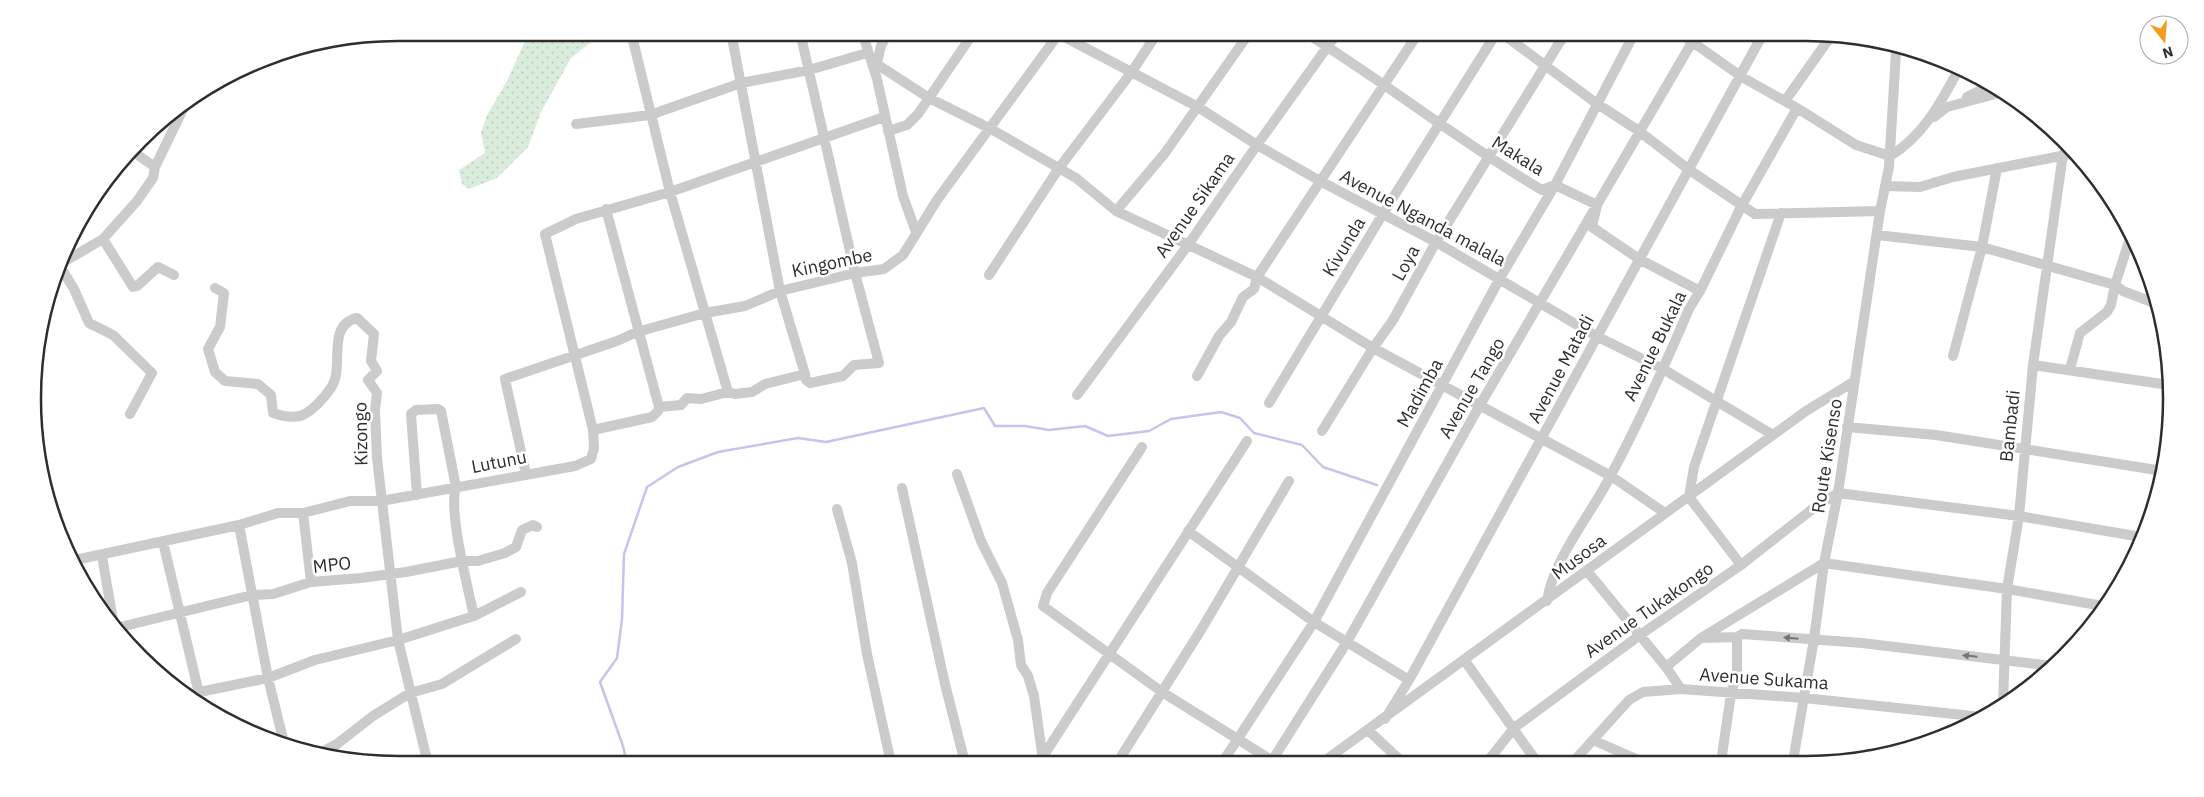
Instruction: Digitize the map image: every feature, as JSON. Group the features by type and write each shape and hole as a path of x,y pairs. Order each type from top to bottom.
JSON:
{"street":[{"path":"633,41 670,192 728,392"},
{"path":"733,41 780,291 806,380 810,383 843,376 854,365 879,363 855,273 802,41"},
{"path":"864,41 867,52 876,68 884,116 903,196 916,232"},
{"path":"876,68 884,41"},
{"path":"888,131 910,123 930,98 968,41"},
{"name":"Kingombe","path":"526,474 505,379 573,357 637,332 705,313 745,306 780,291 855,273 884,269 903,254 937,200 991,129 1052,41"},
{"name":"Avenue Nganda malala","path":"1073,41 1198,107 1322,182 1384,212 1542,302 1596,336 1663,369 1773,434"},
{"path":"989,275 1059,168 1131,73 1152,41"},
{"path":"1116,211 1166,153 1244,41"},
{"name":"Makala","path":"1318,41 1441,123 1489,159 1542,190 1555,185 1597,205"},
{"name":"Avenue Sikama","path":"1077,395 1188,245 1257,144 1332,41"},
{"path":"1197,376 1219,336 1231,322 1243,297 1254,289 1258,278 1413,41"},
{"name":"Kivunda","path":"1269,403 1384,212 1493,41"},
{"path":"1511,41 1596,103 1639,131 1741,207 1755,214 1880,212"},
{"name":"Loya","path":"1322,431 1373,348 1393,320 1436,242 1560,41"},
{"name":"Madimba","path":"1226,756 1314,622 1444,385 1500,278 1555,185 1629,41"},
{"name":"Avenue Matadi","path":"1385,719 1409,680 1688,169 1742,77 1760,41"},
{"path":"1692,42 1742,77 1797,108 1856,145 1890,156 1900,150 1927,122 1947,106 1983,89"},
{"name":"Avenue Tango","path":"1277,756 1347,642 1480,405 1542,302 1692,42"},
{"path":"1785,101 1827,42"},
{"path":"576,124 650,115 741,83 809,70 867,52"},
{"name":"Route Kisenso","path":"1794,756 1814,639 1824,563 1838,493 1890,156 1896,53"},
{"path":"876,68 991,129 1059,168 1091,189 1116,211 1258,278 1322,315 1373,348 1611,476 1665,513"},
{"path":"1927,122 1956,74"},
{"path":"1947,106 1993,94"},
{"name":"Avenue Bukala","path":"1547,600 1549,588 1562,559 1611,476 1663,369 1689,308 1700,291 1741,207 1797,108"},
{"path":"70,258 102,239 138,201 153,178 155,167 180,116"},
{"path":"593,430 652,416 658,411 606,209 670,192 884,116"},
{"path":"1885,186 1920,188 1953,177 2063,154"},
{"name":"Bambadi","path":"2003,696 2007,589 2019,516 2033,365 2049,265 2063,154"},
{"path":"138,155 155,167"},
{"path":"1953,356 1982,247 1997,168"},
{"path":"1597,205 1592,227 1639,259 1700,291"},
{"name":"Lutunu","path":"79,559 102,556 238,525 278,513 303,513 350,501 381,501 586,463 594,453 593,430 573,357 545,234 576,219 606,209"},
{"path":"1741,565 1689,497 1694,467 1781,213"},
{"path":"1877,235 1982,247 2115,285 2123,291 2149,301"},
{"path":"102,239 132,287 137,286 158,266 174,275"},
{"path":"2070,369 2080,333 2107,312 2111,306 2115,285 2128,244"},
{"path":"64,273 74,289 89,323 114,335 152,373 130,414"},
{"name":"Kizongo","path":"215,288 224,293 220,327 208,349 215,372 226,381 258,384 271,395 273,413 289,418 313,412 331,389 336,377 336,347 341,331 352,319 357,318 374,334 372,362 377,370 368,380 377,393 374,410 381,501"},
{"path":"2033,365 2162,384"},
{"path":"658,407 681,405 687,398 701,399 728,392 735,394 752,392 765,384 805,374"},
{"name":"Musosa","path":"1332,756 1465,661 1806,410 1855,380"},
{"path":"418,494 410,417 416,410 440,410 456,487 452,497 462,561 474,616"},
{"path":"1847,427 1936,435 2156,470"},
{"path":"1046,756 1247,441"},
{"path":"1142,447 1047,593 1044,608 1162,692 1266,756"},
{"path":"957,474 981,541 1002,583 1018,640 1021,665 1028,676 1034,696 1042,756"},
{"path":"1121,756 1201,630 1237,566 1289,481"},
{"path":"902,488 944,684 963,756"},
{"path":"1838,493 2019,516 2136,536"},
{"name":"Avenue Tukakongo","path":"1492,756 1514,728 1640,635 1741,565 1815,507 1838,493"},
{"path":"381,501 398,640 426,756"},
{"path":"837,509 852,563 866,654 889,756"},
{"path":"303,513 311,582"},
{"path":"238,525 268,678 282,736"},
{"name":"MPO","path":"123,625 252,595 273,594 311,582 406,572 462,561 478,561 506,553 516,547 522,530 533,525 538,527"},
{"path":"1188,531 1314,622 1409,680"},
{"path":"163,542 181,612 199,695"},
{"path":"102,556 112,612"},
{"path":"1666,667 1701,638 1824,563 2007,589 2097,605"},
{"path":"1587,571 1666,667 1681,689"},
{"path":"198,692 268,678 315,660 398,640 474,616 521,592"},
{"path":"1701,638 1737,637 1742,634 1814,639 2044,665"},
{"path":"1722,756 1731,694 1737,674 1737,637"},
{"path":"328,749 373,716 410,693 442,684 516,639"},
{"path":"1465,661 1533,756"},
{"name":"Avenue Sukama","path":"1578,756 1628,700 1643,692 1681,689 1804,698 1970,716"},
{"path":"1369,731 1396,756"},
{"path":"1593,740 1629,756"}],"green space":[{"path":"525,41 593,41 571,58 541,112 528,147 497,178 469,189 462,184 459,170 485,153 481,132 487,115 507,81"}],"waterway":[{"path":"625,756 600,682 617,658 622,619 624,554 647,487 678,467 718,452 798,438 826,442 984,408 995,426 1025,426 1049,430 1085,426 1108,436 1149,431 1171,419 1221,412 1240,418 1254,433 1302,445 1323,467 1377,485"}]}
